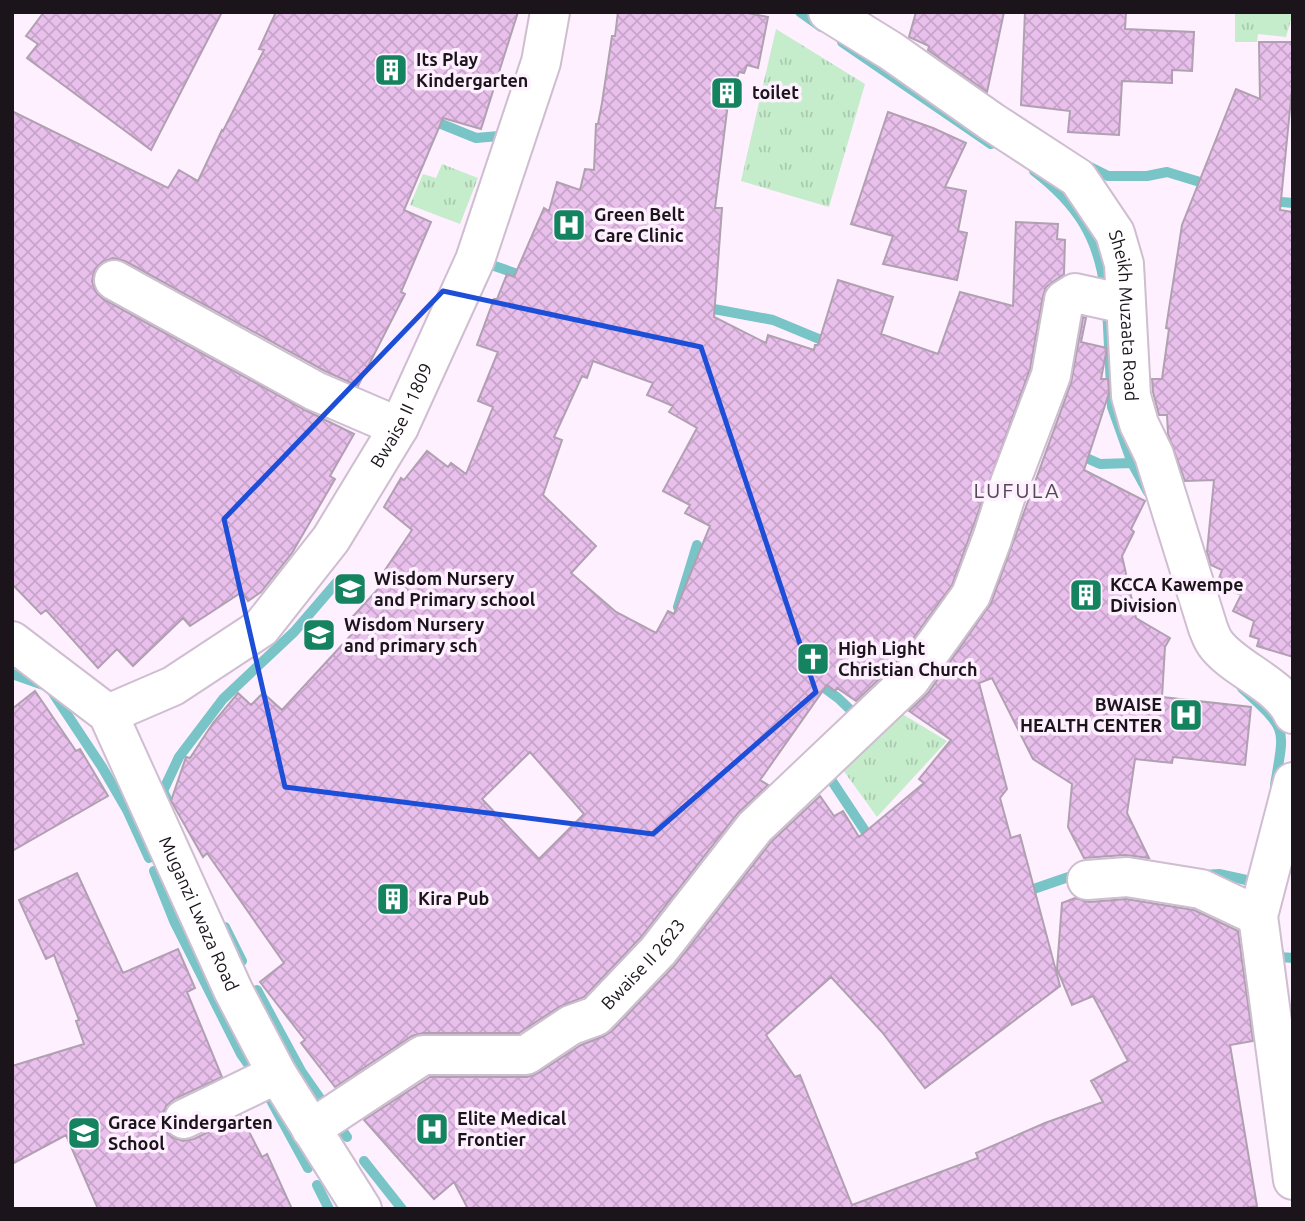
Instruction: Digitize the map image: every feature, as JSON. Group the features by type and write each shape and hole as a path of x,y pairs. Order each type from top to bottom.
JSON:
{"street":[{"name":"Bwaise II 1809","path":"108,714 173,686 261,628 331,539 399,427 475,260 541,62 550,12"},
{"name":"Sheikh Muzaata Road","path":"828,12 891,51 1078,178 1115,233 1124,264 1131,397 1139,424 1154,455 1208,628 1216,645 1290,706 1293,714"},
{"path":"114,280 315,391 399,427"},
{"name":"Bwaise II 2623","path":"311,1129 423,1055 526,1055 571,1025 596,1016 658,951 755,827 910,680 971,595 1051,375 1063,300 1075,293 1125,304"},
{"name":"Muganzi Lwaza Road","path":"12,641 108,714 233,990 277,1074 362,1209"},
{"path":"1290,801 1258,915 1293,1180"},
{"path":"1087,880 1127,877 1201,889 1258,915"},
{"path":"184,1119 277,1074"}],"highlighted area":[{"path":"443,291 701,347 816,692 653,834 285,787 224,519"}],"green space":[{"path":"1235,12 1293,13 1286,37 1258,34 1257,42 1235,42"},
{"path":"776,29 865,84 829,207 741,181"},
{"path":"442,164 478,178 460,224 410,205 423,174 436,178"},
{"path":"894,709 947,741 877,817 843,770"}],"building":[{"path":"44,12 222,12 151,150 27,58 38,44 26,36"},
{"path":"276,12 518,12 481,129 443,118 404,210 431,222 401,292 405,294 358,386 325,371 125,261 113,258 102,262 95,269 92,281 96,292 103,299 354,434 330,476 335,479 292,553 261,592 248,601 242,592 190,626 183,618 133,666 117,649 98,668 46,610 41,614 12,584 12,111 168,188 179,170 198,181 264,50 259,49"},
{"path":"618,12 743,12 768,17 758,68 747,65 744,73 739,72 728,103 715,208 722,208 714,317 766,343 768,335 814,350 815,345 818,345 838,280 893,297 881,334 938,354 960,292 1013,306 1016,222 1058,224 1057,239 1065,240 1064,274 1046,287 1030,369 952,585 893,666 856,701 837,688 835,691 827,685 760,780 768,785 738,813 641,937 584,997 559,1007 519,1033 423,1033 412,1036 335,1087 301,1043 305,1040 260,982 284,963 207,853 203,857 171,801 186,757 190,758 213,723 238,693 251,705 263,693 282,710 354,632 346,624 389,577 383,573 412,530 384,507 401,478 404,480 427,451 448,467 451,463 466,474 493,407 478,401 498,352 477,345 494,299 497,299 507,274 514,277 544,208 549,211 557,182 580,190 585,169 594,170 596,124 602,103 612,36 615,36","holes":["593,361 653,383 647,395 673,406 669,412 697,428 663,491 690,505 685,513 710,526 674,614 668,611 656,633 616,612 571,573 596,546 543,495 562,440 554,437 582,376 587,378","530,752 584,814 539,859 482,799"]},
{"path":"916,12 1004,12 987,92 928,50 929,46 909,37"},
{"path":"1025,12 1126,12 1125,29 1194,32 1192,71 1172,70 1172,83 1122,81 1119,135 1068,132 1070,111 1021,105"},
{"path":"1259,42 1293,42 1293,79 1280,210 1293,212 1293,657 1257,646 1259,639 1250,636 1254,621 1233,611 1241,595 1217,584 1222,570 1211,565 1207,552 1214,480 1185,481 1168,434 1167,415 1159,415 1152,379 1162,379 1169,329 1166,328 1182,225 1236,89 1260,99"},
{"path":"888,112 966,143 945,187 966,191 958,231 967,233 957,280 883,264 893,236 851,224"},
{"path":"1083,317 1086,318 1081,342 1107,348 1101,379 1108,379 1109,393 1084,470 1145,501 1131,529 1134,532 1122,556 1136,618 1170,638 1165,647 1162,697 1251,707 1245,765 1173,757 1172,763 1135,759 1127,813 1149,858 1125,855 1084,858 1068,827 1072,784 1033,759 992,678 979,683 1007,789 1000,798 1011,838 1020,835 1060,986 925,1088 882,1032 831,977 766,1035 795,1077 800,1075 852,1205 978,1158 976,1153 1045,1123 1103,1102 1091,1081 1128,1061 1093,996 1072,1005 1057,969 1062,903 1075,898 1089,902 1126,899 1194,910 1238,931 1253,1041 1230,1045 1257,1206 1240,1209 468,1209 454,1182 434,1199 364,1120 430,1077 527,1077 538,1073 581,1045 604,1036 612,1031 675,965 771,842 820,796 834,816 843,811 859,837 924,783 919,779 951,740 909,711 928,693 991,603 1071,383"},
{"path":"35,691 76,751 80,749 108,796 12,851 12,709"},
{"path":"77,873 123,973 178,949 195,988 187,992 222,1077 174,1099 166,1106 162,1118 165,1129 172,1137 183,1141 194,1139 241,1116 262,1157 267,1154 292,1209 98,1209 66,1135 12,1164 12,1066 84,1044 76,1021 79,1020 54,955 46,959 19,900"}],"waterway":[{"path":"800,12 821,27"},
{"path":"842,42 991,144"},
{"path":"429,119 476,138 510,138"},
{"path":"1084,164 1108,176 1147,176 1167,172 1213,186"},
{"path":"1034,171 1062,196 1083,223 1097,254 1105,291"},
{"path":"1269,201 1293,203"},
{"path":"486,263 529,278"},
{"path":"703,307 773,320 831,344"},
{"path":"1107,307 1112,407 1132,463"},
{"path":"1075,453 1100,464 1132,463 1148,492"},
{"path":"680,608 678,607 697,545"},
{"path":"168,801 163,791 179,757 223,699 294,632 337,582"},
{"path":"12,674 49,687 102,767 127,810 149,858"},
{"path":"815,681 859,718"},
{"path":"1242,688 1268,713 1280,730 1281,751 1275,785"},
{"path":"829,769 826,772 873,843"},
{"path":"154,871 174,921 241,1054 251,1068"},
{"path":"1022,893 1080,873"},
{"path":"1204,875 1219,874 1260,883"},
{"path":"225,927 242,961"},
{"path":"1276,945 1281,957 1293,958"},
{"path":"257,990 301,1071 347,1137"},
{"path":"267,1093 308,1168"},
{"path":"364,1161 402,1209"},
{"path":"317,1185 329,1209"}],"place":[{"name":"Its Play Kindergarten","path":"391,70"},
{"name":"toilet","path":"727,93"},
{"name":"Green Belt Care Clinic","path":"569,225"},
{"name":"Wisdom Nursery and Primary school","path":"350,589"},
{"name":"KCCA Kawempe Division","path":"1086,595"},
{"name":"Wisdom Nursery and primary sch","path":"319,635"},
{"name":"High Light Christian Church","path":"813,659"},
{"name":"BWAISE HEALTH CENTER","path":"1186,715"},
{"name":"Kira Pub","path":"393,899"},
{"name":"Elite Medical Frontier","path":"432,1129"},
{"name":"Grace Kindergarten School","path":"84,1133"}],"district":[{"name":"LUFULA","path":"1017,491"}]}
